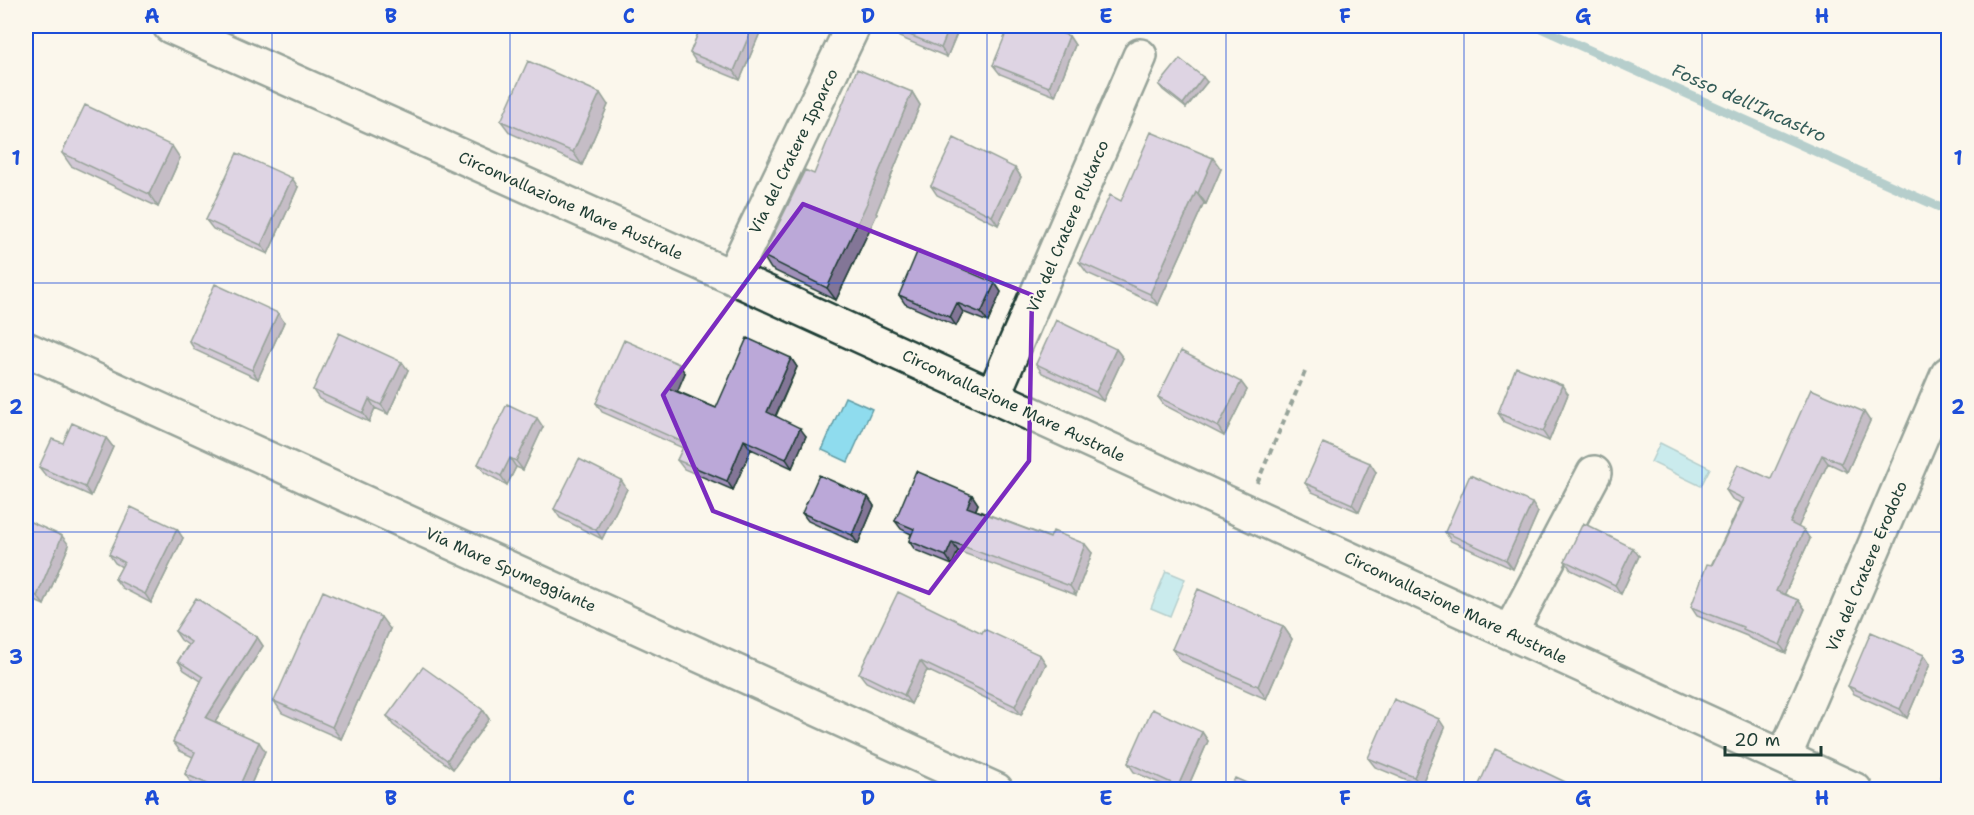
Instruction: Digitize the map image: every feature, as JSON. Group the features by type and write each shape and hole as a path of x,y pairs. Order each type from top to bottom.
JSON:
{"street":[{"name":"Circonvallazione Mare Australe","path":"170,26 732,277 1855,789"},
{"name":"Via del Cratere Ipparco","path":"732,277 853,26"},
{"name":"Via del Cratere Plutarco","path":"993,396 1140,56"},
{"name":"Via Mare Spumeggiante","path":"26,349 996,789"},
{"name":"Via del Cratere Erodoto","path":"1784,757 1948,374"},
{"path":"1510,632 1594,473"}],"path":[{"path":"1245,511 1305,372"}],"highlighted area":[{"path":"803,204 1032,295 1029,461 929,593 713,511 663,395"}],"water":[{"path":"845,397 872,409 848,462 822,450"},
{"path":"1660,443 1710,468 1701,486 1651,462"},
{"path":"1166,571 1185,579 1170,616 1151,608"}],"building":[{"path":"701,26 753,26 734,71 690,53"},
{"path":"894,26 950,26 941,48 893,28"},
{"path":"1009,26 1042,26 1069,36 1049,87 993,65"},
{"path":"1180,59 1203,77 1183,104 1159,85"},
{"path":"528,61 600,93 573,152 501,121"},
{"path":"857,69 912,92 868,201 827,288 763,256 805,170 814,174"},
{"path":"85,105 172,146 149,194 62,153"},
{"path":"1151,132 1213,158 1150,294 1079,262 1110,195 1121,201"},
{"path":"954,138 1015,168 992,216 931,186"},
{"path":"237,153 292,178 261,245 206,220"},
{"path":"918,250 995,283 981,313 957,303 950,317 899,295"},
{"path":"215,284 278,313 252,370 189,341"},
{"path":"1056,320 1116,349 1096,392 1036,364"},
{"path":"339,333 402,362 381,405 369,399 363,413 313,390"},
{"path":"747,338 791,358 767,412 800,428 786,459 744,440 727,481 677,460 685,443 596,403 624,340 679,364 668,388 716,408"},
{"path":"1181,351 1241,382 1218,427 1158,397"},
{"path":"1516,367 1562,385 1543,432 1498,413"},
{"path":"1811,389 1864,412 1841,463 1822,455 1790,523 1804,530 1776,591 1798,600 1780,645 1743,627 1691,607 1707,564 1712,565 1744,499 1726,490 1738,464 1771,479"},
{"path":"507,404 537,418 516,461 510,458 501,476 478,464"},
{"path":"72,423 106,438 85,487 39,467 52,439 63,443"},
{"path":"1323,443 1370,463 1352,504 1305,483"},
{"path":"579,459 621,480 596,530 554,509"},
{"path":"916,471 972,495 967,507 1050,538 1053,531 1085,544 1070,586 952,542 946,556 909,541 914,529 895,521"},
{"path":"819,475 868,497 852,535 802,513"},
{"path":"1470,475 1532,503 1506,560 1445,532"},
{"path":"131,507 177,529 145,594 115,579 124,562 109,554"},
{"path":"26,520 62,536 37,596 26,591"},
{"path":"1583,523 1633,548 1615,585 1565,561"},
{"path":"1198,589 1283,626 1258,686 1172,649"},
{"path":"323,591 381,617 332,727 274,701"},
{"path":"898,592 982,633 984,629 1040,655 1015,706 920,661 904,695 859,673"},
{"path":"196,598 257,637 206,718 259,742 238,789 219,789 185,774 195,752 173,742 203,677 178,661 191,642 175,631"},
{"path":"1871,632 1924,655 1900,709 1848,686"},
{"path":"423,667 483,710 447,760 387,716"},
{"path":"1394,699 1439,719 1414,777 1368,758"},
{"path":"1152,709 1202,732 1178,786 1128,763"},
{"path":"1495,749 1536,768 1580,789 1477,789"},
{"path":"1948,759 1948,781 1940,777"},
{"path":"1235,778 1260,789 1230,789"}],"waterway":[{"name":"Fosso dell'Incastro","path":"1536,26 1948,211"}]}
